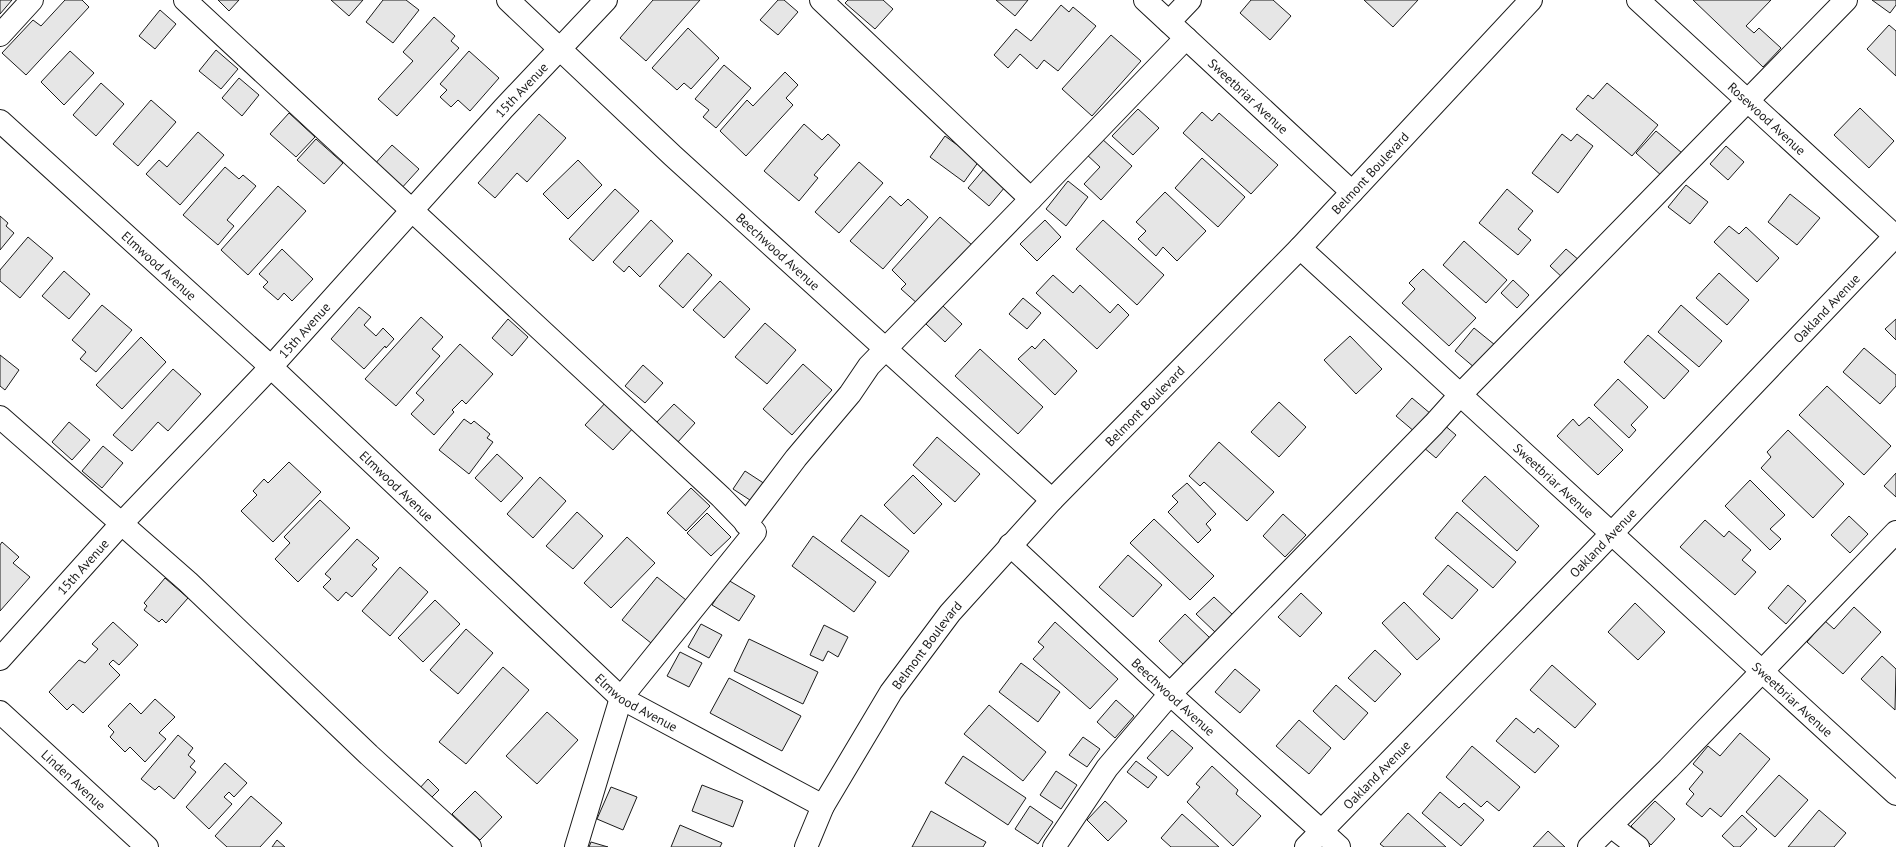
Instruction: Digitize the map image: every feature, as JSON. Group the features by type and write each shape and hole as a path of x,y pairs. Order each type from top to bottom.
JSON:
{"street":[{"path":"0,35 32,0"},
{"path":"185,0 720,497 755,532 621,698 576,847"},
{"name":"Beechwood Avenue","path":"508,0 561,48 678,161 1052,500"},
{"name":"15th Avenue","path":"0,659 122,523 271,367 412,210 606,0"},
{"path":"821,0 1031,199"},
{"name":"Sweetbriar Avenue","path":"1145,0 1352,192"},
{"path":"1169,22 1190,0"},
{"name":"Belmont Boulevard","path":"806,847 823,806 892,692 950,613 1052,500 1300,248 1531,0"},
{"name":"Rosewood Avenue","path":"1638,0 1896,236"},
{"path":"1054,847 1107,768 1170,694 1429,430 1460,394 1846,0"},
{"path":"746,524 796,458 850,394 869,366 1186,38"},
{"name":"Elmwood Avenue","path":"0,122 271,367 621,698 823,806"},
{"name":"Oakland Avenue","path":"1306,847 1611,534 1896,236"},
{"name":"Sweetbriar Avenue","path":"1300,248 1896,794"},
{"path":"0,417 122,523 470,847"},
{"path":"1589,847 1668,769 1896,532"},
{"name":"Beechwood Avenue","path":"1010,545 1170,694 1339,847"},
{"name":"Linden Avenue","path":"0,712 147,847"},
{"path":"1611,826 1638,847"}],"building":[{"path":"0,0 12,0 0,14"},
{"path":"65,0 82,0 89,7 26,75 2,53 33,20 41,26"},
{"path":"218,0 239,0 229,11"},
{"path":"331,0 363,0 349,16"},
{"path":"383,0 406,0 419,10 393,43 366,22"},
{"path":"653,0 700,0 646,61 620,38"},
{"path":"778,0 784,0 798,12 778,35 760,20"},
{"path":"848,0 883,0 893,9 875,29 845,3"},
{"path":"996,0 1028,0 1015,16"},
{"path":"1251,0 1273,0 1291,16 1270,40 1240,13"},
{"path":"1364,0 1418,0 1393,27"},
{"path":"1693,0 1771,0 1746,26 1754,33 1759,28 1781,48 1763,67"},
{"path":"1872,0 1896,0 1896,5 1890,13"},
{"path":"1061,5 1069,12 1073,7 1096,26 1058,71 1044,60 1037,69 1020,54 1008,68 994,55 1016,29 1031,41"},
{"path":"160,10 176,24 155,49 139,36"},
{"path":"434,17 455,36 451,41 459,48 397,116 378,99 413,61 403,52"},
{"path":"1889,25 1896,31 1896,76 1867,49"},
{"path":"688,28 719,58 691,89 684,83 677,90 652,68"},
{"path":"1111,35 1141,61 1092,116 1062,89"},
{"path":"216,50 238,69 221,89 199,71"},
{"path":"70,51 94,73 64,105 41,82"},
{"path":"469,51 499,78 470,111 458,100 451,107 440,97 447,90 440,84"},
{"path":"724,65 751,88 716,128 703,117 709,110 695,99"},
{"path":"785,72 798,85 786,98 793,105 746,156 720,131 747,100 753,106"},
{"path":"239,78 259,95 242,116 222,98"},
{"path":"101,83 124,104 96,136 73,115"},
{"path":"1607,83 1658,125 1632,156 1576,109 1588,95 1593,99"},
{"path":"151,100 176,122 138,166 113,144"},
{"path":"1860,108 1894,141 1869,168 1834,135"},
{"path":"1138,109 1159,128 1133,155 1112,136"},
{"path":"1202,112 1212,121 1219,113 1278,165 1251,194 1183,133"},
{"path":"289,113 315,137 296,157 270,134"},
{"path":"539,114 566,138 527,182 517,173 495,198 478,183"},
{"path":"804,124 822,140 828,134 840,145 814,175 818,178 799,201 764,171"},
{"path":"1656,131 1682,153 1662,176 1636,153"},
{"path":"198,132 224,155 180,205 146,174 159,160 167,167"},
{"path":"1562,134 1571,141 1577,134 1593,146 1558,193 1532,173"},
{"path":"945,136 979,161 964,182 930,157"},
{"path":"1101,138 1132,166 1101,200 1084,184 1100,167 1085,153"},
{"path":"316,139 343,163 324,184 297,160"},
{"path":"392,145 419,169 399,191 372,167"},
{"path":"1726,146 1744,162 1728,180 1710,164"},
{"path":"1202,158 1245,197 1218,227 1175,188"},
{"path":"578,160 602,185 568,219 543,194"},
{"path":"859,162 883,183 839,233 815,212"},
{"path":"225,167 239,179 243,175 256,186 227,220 234,226 218,245 183,215"},
{"path":"984,169 1005,187 989,206 968,188"},
{"path":"1068,181 1088,197 1066,226 1046,209"},
{"path":"1686,185 1708,202 1690,224 1668,207"},
{"path":"278,186 306,211 248,275 221,250"},
{"path":"615,189 639,211 593,261 569,239"},
{"path":"1507,189 1533,211 1518,229 1531,240 1518,255 1479,223"},
{"path":"1165,192 1206,231 1177,261 1163,247 1156,256 1138,239 1146,231 1136,222"},
{"path":"1790,194 1820,218 1797,245 1768,222"},
{"path":"890,196 901,206 908,199 928,217 883,269 850,241"},
{"path":"0,216 8,223 6,226 14,233 0,250"},
{"path":"940,217 972,245 918,304 901,289 906,284 892,270"},
{"path":"651,220 673,241 640,277 629,266 624,272 613,262"},
{"path":"1045,220 1061,237 1037,261 1020,244"},
{"path":"1103,220 1164,275 1137,305 1076,249"},
{"path":"1729,226 1739,234 1746,227 1779,258 1757,282 1714,242"},
{"path":"28,237 53,258 20,298 0,281 0,270"},
{"path":"1464,241 1507,280 1486,303 1443,265"},
{"path":"282,249 313,279 292,301 284,293 278,300 263,287 268,282 259,274"},
{"path":"1566,249 1580,261 1564,279 1550,266"},
{"path":"688,253 712,275 683,308 659,286"},
{"path":"1423,269 1476,318 1449,346 1402,303 1415,289 1409,283"},
{"path":"64,271 90,294 69,319 42,296"},
{"path":"1719,273 1749,300 1727,325 1696,298"},
{"path":"1053,275 1073,293 1080,285 1110,313 1118,304 1129,315 1097,349 1036,293"},
{"path":"1513,280 1529,295 1517,308 1501,293"},
{"path":"720,281 750,309 724,338 693,310"},
{"path":"1023,298 1041,313 1027,329 1009,314"},
{"path":"102,305 132,330 96,372 80,359 86,352 72,340"},
{"path":"1681,305 1722,341 1699,367 1658,332"},
{"path":"943,306 962,324 945,342 926,324"},
{"path":"359,307 371,317 364,325 376,336 383,328 394,339 386,348 385,346 364,369 331,339"},
{"path":"421,317 443,337 432,349 440,356 396,406 365,379"},
{"path":"508,319 528,337 512,356 492,338"},
{"path":"1896,319 1896,340 1885,329"},
{"path":"765,323 796,350 767,384 735,357"},
{"path":"1474,328 1495,345 1475,368 1455,351"},
{"path":"1648,335 1689,371 1664,399 1624,362"},
{"path":"1350,336 1382,369 1356,394 1324,360"},
{"path":"141,337 166,362 122,409 96,385"},
{"path":"1044,339 1077,371 1055,395 1018,359 1032,346 1035,349"},
{"path":"460,344 493,374 466,404 462,400 452,410 454,412 434,435 411,414 424,400 416,393"},
{"path":"1864,348 1896,375 1896,386 1880,404 1843,372"},
{"path":"980,349 1043,407 1018,434 955,376"},
{"path":"0,355 19,370 5,390 0,386"},
{"path":"803,364 832,390 792,435 763,409"},
{"path":"643,365 663,383 645,403 625,386"},
{"path":"173,369 201,394 168,431 158,422 132,451 113,435"},
{"path":"1618,379 1648,407 1631,425 1636,430 1629,438 1594,405"},
{"path":"1827,386 1891,446 1864,475 1799,415"},
{"path":"1412,398 1431,414 1415,432 1396,416"},
{"path":"607,401 635,426 613,450 585,425"},
{"path":"1279,402 1306,427 1279,457 1251,432"},
{"path":"674,404 695,423 677,443 656,423"},
{"path":"1589,417 1623,450 1598,475 1557,436 1573,419 1579,426"},
{"path":"464,419 471,424 474,421 490,434 487,438 493,442 469,474 439,450"},
{"path":"69,422 90,440 72,460 52,442"},
{"path":"1443,424 1456,435 1436,458 1423,447"},
{"path":"1788,430 1844,484 1813,518 1761,468 1771,457 1767,452"},
{"path":"937,437 980,474 955,502 913,465"},
{"path":"1219,442 1274,492 1247,521 1204,482 1200,486 1189,476"},
{"path":"103,446 123,463 102,488 82,471"},
{"path":"497,454 523,478 501,502 475,478"},
{"path":"289,462 321,492 273,542 241,511 257,495 253,491 264,479 268,483"},
{"path":"745,471 765,484 753,502 733,489"},
{"path":"1896,473 1896,497 1884,486"},
{"path":"913,475 942,504 914,534 884,505"},
{"path":"1485,476 1539,526 1517,551 1462,501"},
{"path":"540,477 566,501 533,538 507,514"},
{"path":"1750,480 1785,515 1770,529 1781,539 1770,550 1725,506"},
{"path":"1187,483 1216,514 1206,524 1211,530 1198,543 1168,512 1178,502 1172,496"},
{"path":"691,488 710,506 686,531 667,513"},
{"path":"320,500 350,528 298,582 275,559 290,543 284,537"},
{"path":"577,512 603,536 573,569 546,546"},
{"path":"1457,512 1516,562 1493,588 1435,538"},
{"path":"707,513 731,537 711,556 687,533"},
{"path":"1283,514 1306,535 1285,557 1263,536"},
{"path":"861,515 909,551 889,577 841,541"},
{"path":"1849,516 1868,534 1850,553 1831,535"},
{"path":"1154,519 1214,576 1190,600 1130,543"},
{"path":"1705,520 1724,537 1729,531 1751,550 1742,560 1756,572 1735,595 1680,547"},
{"path":"813,536 876,582 854,612 792,566"},
{"path":"627,537 655,563 611,608 584,583"},
{"path":"357,539 379,558 372,565 377,569 352,597 346,592 338,601 323,587 331,579 325,574"},
{"path":"2,542 19,557 13,563 30,577 0,611 0,545"},
{"path":"1128,555 1162,585 1133,617 1099,587"},
{"path":"1448,565 1478,590 1452,619 1423,594"},
{"path":"400,567 428,592 390,636 362,611"},
{"path":"657,577 686,600 651,643 622,620"},
{"path":"165,578 188,598 166,623 162,619 159,622 144,610 147,606 144,603"},
{"path":"728,580 755,596 739,621 712,605"},
{"path":"1788,585 1806,601 1786,624 1768,608"},
{"path":"1301,593 1322,613 1300,637 1278,617"},
{"path":"1214,597 1234,616 1216,633 1196,614"},
{"path":"435,600 460,624 423,662 398,638"},
{"path":"1404,602 1440,639 1417,660 1382,623"},
{"path":"1635,603 1665,632 1638,660 1608,632"},
{"path":"1854,607 1881,632 1843,674 1807,642 1825,621 1834,629"},
{"path":"1185,614 1210,638 1184,665 1159,641"},
{"path":"113,622 138,645 119,665 113,660 109,664 120,675 83,713 73,704 67,710 49,692 79,660 85,663 98,649 92,644"},
{"path":"1055,622 1118,679 1090,709 1033,659 1044,647 1038,642"},
{"path":"701,624 722,635 709,658 688,647"},
{"path":"824,625 848,637 838,657 828,651 823,661 810,655"},
{"path":"466,629 493,653 458,694 430,670"},
{"path":"749,639 818,672 803,704 734,671"},
{"path":"1375,650 1401,674 1375,702 1348,678"},
{"path":"680,652 702,663 689,687 667,676"},
{"path":"1882,656 1896,669 1895,710 1861,679"},
{"path":"1021,663 1060,692 1038,722 999,692"},
{"path":"1552,665 1596,704 1575,728 1530,690"},
{"path":"503,667 529,690 466,764 439,742"},
{"path":"1235,669 1260,690 1240,713 1215,692"},
{"path":"729,678 801,716 782,751 710,713"},
{"path":"1336,685 1368,713 1344,740 1313,711"},
{"path":"155,699 175,717 159,733 166,739 145,762 130,747 125,752 110,737 114,732 108,726 130,703 141,714"},
{"path":"1116,700 1134,716 1115,738 1097,722"},
{"path":"989,705 1046,752 1023,781 964,734"},
{"path":"547,712 578,740 537,784 506,756"},
{"path":"1516,718 1534,733 1538,728 1559,746 1535,773 1496,741"},
{"path":"1299,720 1331,748 1309,774 1276,746"},
{"path":"1172,730 1193,748 1168,776 1147,758"},
{"path":"1740,733 1770,759 1721,817 1710,808 1702,817 1686,804 1694,794 1689,789 1703,772 1693,764 1708,746 1720,756"},
{"path":"178,735 193,748 188,755 195,761 190,767 196,772 174,799 159,786 155,790 141,779"},
{"path":"1083,737 1100,749 1087,767 1069,755"},
{"path":"1472,746 1520,787 1499,811 1487,801 1481,807 1446,777"},
{"path":"963,756 1026,798 1008,825 945,783"},
{"path":"1136,761 1157,777 1148,788 1127,772"},
{"path":"225,763 247,783 234,797 229,792 224,797 232,804 209,829 186,807"},
{"path":"1212,766 1238,790 1236,794 1261,816 1233,846 1187,802 1200,787 1196,784"},
{"path":"1056,771 1077,785 1061,809 1040,795"},
{"path":"1779,775 1808,800 1775,837 1746,812"},
{"path":"428,779 439,790 430,799 419,789"},
{"path":"702,785 743,801 733,827 692,811"},
{"path":"611,787 637,797 623,830 597,819"},
{"path":"475,791 502,817 480,840 452,814"},
{"path":"1440,792 1459,808 1464,803 1484,820 1461,846 1422,813"},
{"path":"251,796 282,823 260,847 227,847 215,836"},
{"path":"1105,801 1127,821 1108,841 1087,820"},
{"path":"1655,801 1675,819 1651,845 1631,826"},
{"path":"1030,806 1053,822 1038,844 1015,829"},
{"path":"1819,810 1846,833 1834,847 1788,847"},
{"path":"931,811 986,842 983,847 912,847"},
{"path":"1408,813 1446,847 1384,847 1380,844"},
{"path":"1182,814 1219,847 1171,847 1161,838"},
{"path":"1742,815 1757,829 1740,847 1734,847 1722,836"},
{"path":"680,825 722,843 720,847 671,847"},
{"path":"1548,831 1565,847 1533,847"},
{"path":"277,840 285,847 272,847"},
{"path":"591,842 608,847 589,847"}]}
